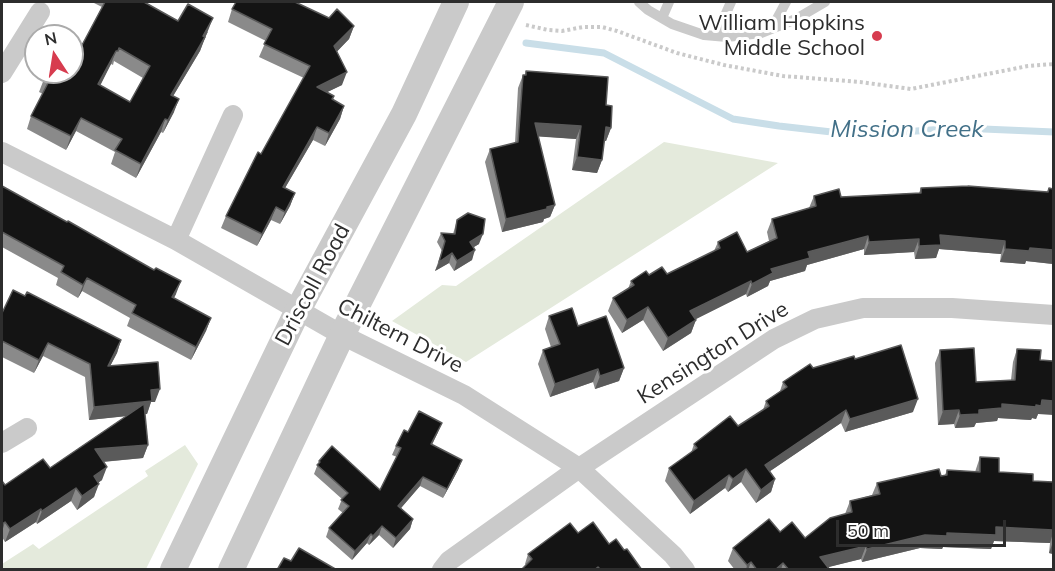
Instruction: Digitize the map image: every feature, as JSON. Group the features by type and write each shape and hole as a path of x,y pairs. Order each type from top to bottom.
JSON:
{"street":[{"name":"Driscoll Road","path":"173,570 298,310 404,114 456,2"},
{"path":"2,74 40,12"},
{"path":"231,570 342,335 516,12"},
{"path":"176,240 233,115"},
{"name":"Chiltern Drive","path":"2,152 176,240 342,335 464,395 579,468 673,555 685,570"},
{"name":"Kensington Drive","path":"442,570 449,561 579,468 774,339 815,319 863,308 952,308 1053,315"},
{"path":"2,443 27,428"}],"lane":[{"path":"639,2 672,24 704,35 727,37 761,33 796,19 825,2"},
{"path":"662,18 669,2"},
{"path":"716,36 732,2"},
{"path":"772,28 786,2"}],"path":[{"path":"516,12 528,27 562,31 583,27 602,27 677,53 724,65 783,76 861,82 911,89 1028,66 1053,64"}],"shaded area":[{"path":"664,142 778,163 466,362 392,321 442,285 456,286"},
{"path":"185,445 198,464 146,569 2,569 2,564 33,544 39,549 148,476 145,471"}],"building":[{"path":"105,2 144,2 178,21 188,4 213,18 203,36 205,37 171,95 179,99 168,120 165,119 141,164 115,150 122,139 81,118 71,136 31,116 47,84 84,84 84,41","holes":["119,48 150,66 130,102 98,84"]},
{"path":"236,2 295,2 329,18 337,9 354,26 334,46 347,72 317,87 334,96 332,99 344,106 329,133 317,127 283,187 295,193 285,212 276,207 262,234 226,216 258,152 261,154 310,66 264,44 272,29 232,9"},
{"path":"526,71 608,77 606,105 612,106 611,128 606,127 602,160 577,157 581,126 535,123 555,205 506,219 490,149 518,142 523,75 526,75"},
{"path":"2,186 154,270 156,268 181,281 172,297 211,318 196,347 132,313 136,305 87,278 83,285 61,272 64,266 2,232"},
{"path":"968,186 1048,192 1049,188 1053,189 1053,250 1005,249 1005,241 940,235 941,245 919,246 919,239 869,242 868,236 808,252 810,258 771,269 773,273 752,284 751,281 690,311 696,320 668,338 648,307 627,320 613,298 634,285 631,281 646,271 649,275 662,267 667,274 720,248 718,242 737,232 747,252 777,238 772,219 816,206 814,196 839,189 841,197 921,193 921,188"},
{"path":"468,213 485,219 483,234 470,242 475,250 457,261 452,253 439,262 445,241 441,233 455,234 457,220"},
{"path":"13,290 25,296 27,292 121,340 108,366 158,362 160,389 151,390 152,401 94,407 90,364 48,343 39,360 2,341 2,313"},
{"path":"572,308 578,326 606,316 624,368 600,376 598,369 555,384 543,350 560,344 549,316"},
{"path":"901,345 918,399 850,419 846,410 765,465 775,479 761,490 746,469 733,479 729,475 694,501 669,468 697,448 694,444 730,416 738,426 769,406 766,401 787,387 783,382 810,364 813,368 854,356 855,359"},
{"path":"974,348 976,382 1015,380 1017,349 1041,350 1040,360 1053,361 1053,401 1042,400 1041,406 1036,405 1036,407 1002,404 1002,408 979,410 979,414 960,415 959,410 943,411 940,350"},
{"path":"144,404 148,445 95,449 107,467 94,476 99,484 82,496 76,488 10,529 5,522 2,524 2,481 5,485 43,459 50,468"},
{"path":"419,411 442,423 431,444 462,460 447,489 423,477 398,506 413,519 396,538 382,526 355,551 329,528 349,506 341,500 348,493 317,465 332,446 380,490 401,448 396,446 404,430 408,432"},
{"path":"980,457 999,458 999,472 1033,474 1033,481 1053,482 1053,530 996,527 996,535 947,533 947,536 925,535 867,549 866,546 820,557 830,570 789,570 783,563 775,570 757,570 751,562 747,565 733,548 769,519 780,532 792,522 805,538 830,518 852,512 850,501 880,494 877,483 939,469 941,476 947,475 947,470 980,472"},
{"path":"593,522 609,544 616,539 624,550 627,549 642,570 601,570 598,567 594,570 521,570 532,559 528,554 570,523 578,533"},
{"path":"299,548 337,570 277,570 284,558 291,561"}],"waterway":[{"name":"Mission Creek","path":"526,43 604,53 733,119 858,135 960,128 1054,132"}],"place":[{"name":"William Hopkins Middle School","path":"877,36"}]}
